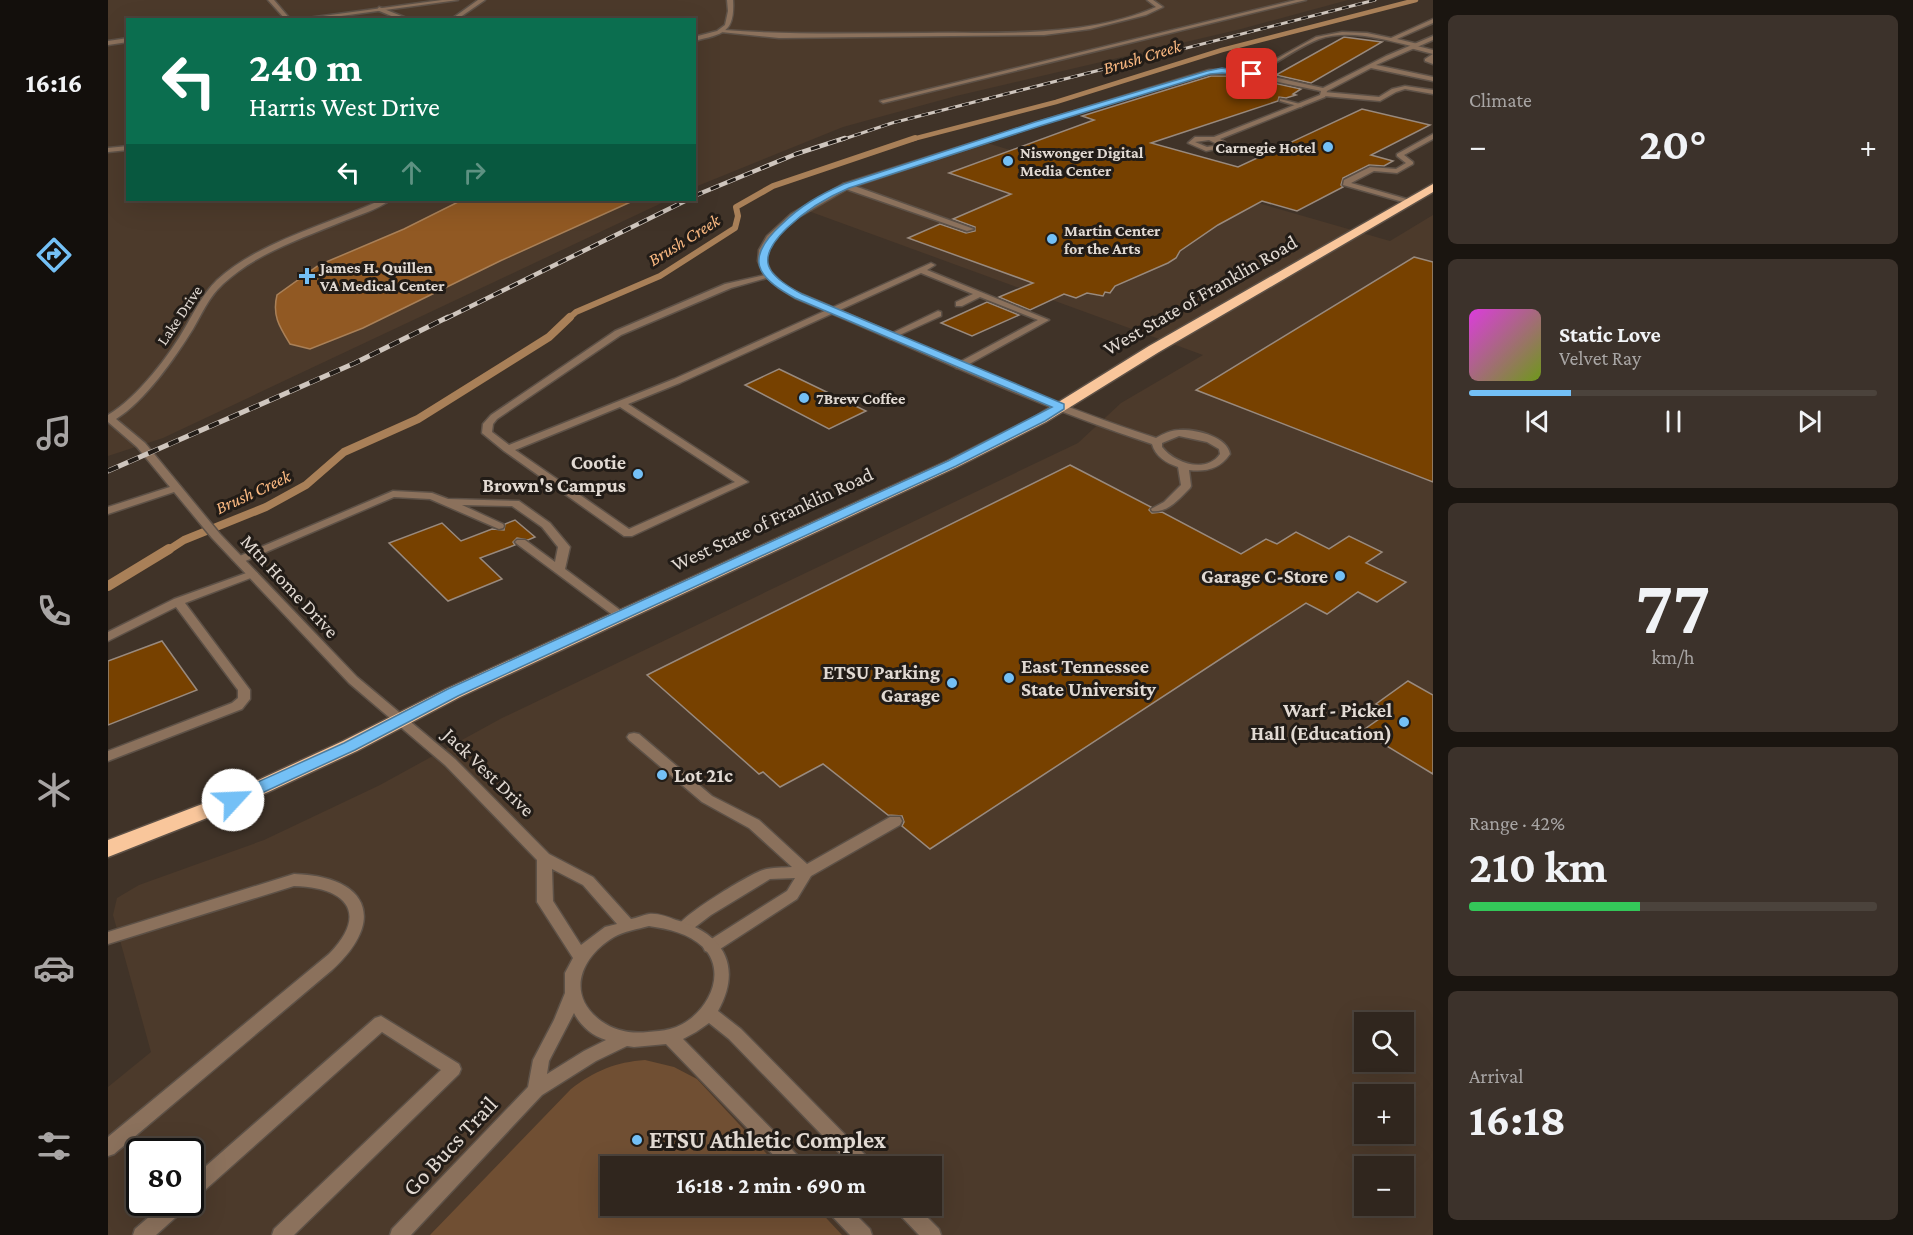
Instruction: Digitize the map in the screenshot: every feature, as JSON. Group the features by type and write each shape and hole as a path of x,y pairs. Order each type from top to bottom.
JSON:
{"highway":[{"name":"West State of Franklin Road","path":"108,849 233,800 453,693 952,464 1041,419 1433,187"}],"street":[{"path":"271,0 287,18"},
{"path":"310,18 455,0"},
{"path":"455,18 482,0"},
{"path":"723,32 731,23 730,0"},
{"path":"696,39 723,32 779,36 1044,33 1090,27 1157,10 1160,7 1150,0"},
{"path":"883,101 1303,0"},
{"path":"379,9 402,18"},
{"path":"1391,40 1433,21"},
{"path":"1252,74 1326,36 1361,35 1391,40 1433,54 1427,60 1433,62"},
{"path":"1215,139 1301,105 1371,66 1433,38"},
{"path":"108,43 126,40"},
{"path":"1381,62 1433,74"},
{"path":"1371,66 1433,79"},
{"path":"1157,442 959,366 798,296 779,286 770,276 762,262 763,252 770,239 803,208 822,196 846,186 1037,124 1209,72 1222,70 1252,74 1324,92 1380,99 1395,88 1411,87 1433,92"},
{"path":"1282,100 1301,105"},
{"path":"1407,202 1347,185 1347,182 1373,169 1397,171 1411,163 1399,155 1433,136"},
{"path":"1423,141 1433,144"},
{"path":"108,150 126,148"},
{"path":"846,186 970,229"},
{"name":"Lake Drive","path":"109,419 155,376 192,323 204,298 224,279 260,254 384,201"},
{"path":"508,449 621,404 931,265"},
{"path":"921,270 1046,320 959,366"},
{"path":"621,404 742,482 628,534 487,433 488,424 494,417 618,333 728,286 770,276"},
{"path":"959,304 979,294"},
{"path":"890,336 938,314"},
{"name":"Mtn Home Drive","path":"109,419 141,445 216,536 353,680 400,720"},
{"path":"1190,434 1211,439 1223,449 1224,455 1215,464 1195,467 1183,465 1159,453 1157,442 1169,435 1190,434"},
{"path":"1156,509 1168,504 1186,486 1183,465"},
{"path":"108,511 176,488"},
{"path":"239,560 393,494 432,496 499,526"},
{"path":"444,502 515,503 546,525 564,547 559,570"},
{"path":"521,542 622,616"},
{"path":"108,637 136,620 252,574"},
{"path":"108,756 237,706 244,699 244,690 178,602"},
{"name":"Jack Vest Drive","path":"400,720 450,762 544,858 588,881 626,924"},
{"path":"633,737 707,799 754,824 806,872"},
{"path":"685,927 706,911 767,874 806,872 895,820"},
{"path":"544,858 545,903 580,956"},
{"path":"711,946 792,895 806,872"},
{"path":"108,938 294,880 317,880 335,886 348,894 357,920 354,934 340,952 252,1029 108,1148"},
{"path":"649,920 671,922 685,927 708,941 718,956 723,973 721,991 698,1023 679,1034 657,1041 625,1040 612,1037 593,1027 580,1013 572,996 571,978 580,956 590,944 607,932 626,924 649,920"},
{"path":"537,1090 540,1060 562,1022 572,996"},
{"path":"708,1012 735,1034 854,1156"},
{"path":"204,1180 381,1023 453,1069 281,1235"},
{"path":"669,1036 786,1156"},
{"name":"Go Bucs Trail","path":"399,1235 537,1090 590,1056 625,1040"},
{"path":"142,1235 163,1216"},
{"path":"844,1216 862,1235"},
{"path":"914,1216 932,1235"}],"shaded area":[{"name":"James H. Quillen VA Medical Center","path":"108,0 1348,0 1241,29 956,96 843,127 696,187 696,18 126,18 126,201 666,201 163,438 108,456"},
{"name":"East Tennessee State University","path":"984,142 1042,160 1067,148 1390,241 1433,215 1433,1235 108,1235 108,1087 151,1052 113,915 117,898 139,885 264,840 380,785 502,718 1078,443 1121,403 1203,355 803,209 822,196"},
{"path":"460,201 633,201 500,261 363,328 310,349 290,344 277,320 275,309 277,295 319,265 404,229"},
{"name":"ETSU Athletic Complex","path":"645,1060 674,1067 697,1079 769,1156 600,1156 600,1216 824,1216 842,1235 430,1235 571,1089 606,1068"}],"building":[{"path":"1344,37 1382,42 1311,83 1276,75"},
{"path":"1211,76 1228,76 1259,85 1265,81 1301,89 1293,94 1296,95 1286,98 1279,97 1278,101 1151,143 1238,167 1362,109 1430,125 1371,155 1393,161 1384,166 1369,165 1343,178 1341,185 1343,187 1297,211 1262,201 1218,225 1180,251 1176,258 1168,263 1115,286 1110,293 1105,292 1103,296 1087,293 1076,298 1064,294 1030,310 999,297 1033,283 908,238 940,224 966,233 975,231 975,227 953,219 1011,194 949,173 1094,120 1082,116"},
{"path":"1414,257 1433,262 1433,482 1196,390"},
{"path":"987,302 1019,315 972,336 941,323"},
{"name":"7Brew Coffee","path":"779,369 866,411 829,429 745,385"},
{"name":"ETSU Parking Garage","path":"1070,465 1151,507 1149,510 1152,513 1162,512 1241,554 1266,539 1277,544 1296,532 1329,549 1349,536 1382,552 1366,563 1406,582 1377,602 1358,592 1327,614 1306,603 930,849 902,826 904,822 902,816 888,815 823,764 780,787 763,772 759,774 647,675"},
{"path":"515,520 535,537 528,540 517,538 513,542 515,545 480,558 502,579 448,601 389,543 442,523 461,541 492,529 504,530 505,524"},
{"path":"162,641 197,690 108,725 108,661"},
{"name":"Warf - Pickel Hall (Education)","path":"1408,681 1433,695 1433,774 1362,731 1389,712 1376,704"}],"waterway":[{"name":"Brush Creek","path":"909,140 1056,102 1222,50 1416,0"},
{"name":"Brush Creek","path":"909,140 915,138"},
{"name":"Brush Creek","path":"568,319 576,312 660,276 735,228 738,216 736,207 773,186 909,140"},
{"name":"Brush Creek","path":"167,551 184,540 266,507 306,485 344,452 418,419 549,337 570,317"},
{"name":"Brush Creek","path":"108,586 169,549"}],"railway":[{"path":"841,140 892,123 1375,0"},
{"path":"696,195 796,154 845,138"},
{"path":"445,319 685,201"},
{"path":"108,471 355,363 448,317"}],"place":[{"name":"Carnegie Hotel","path":"1328,147"},
{"name":"Niswonger Digital Media Center","path":"1008,161"},
{"name":"Martin Center for the Arts","path":"1052,239"},
{"name":"James H. Quillen VA Medical Center","path":"307,276"},
{"name":"7Brew Coffee","path":"804,398"},
{"name":"Cootie Brown's Campus","path":"638,474"},
{"name":"Garage C-Store","path":"1340,576"},
{"name":"East Tennessee State University","path":"1009,678"},
{"name":"ETSU Parking Garage","path":"952,683"},
{"name":"Warf - Pickel Hall (Education)","path":"1404,722"},
{"name":"Lot 21c","path":"662,775"},
{"name":"ETSU Athletic Complex","path":"637,1140"}],"route":[{"path":"233,800 350,746 453,693 952,464 1041,419 1060,406 890,336 779,286 762,262 763,252 770,239 803,208 822,196 846,186 1037,124 1209,72 1222,70 1252,74"}]}
